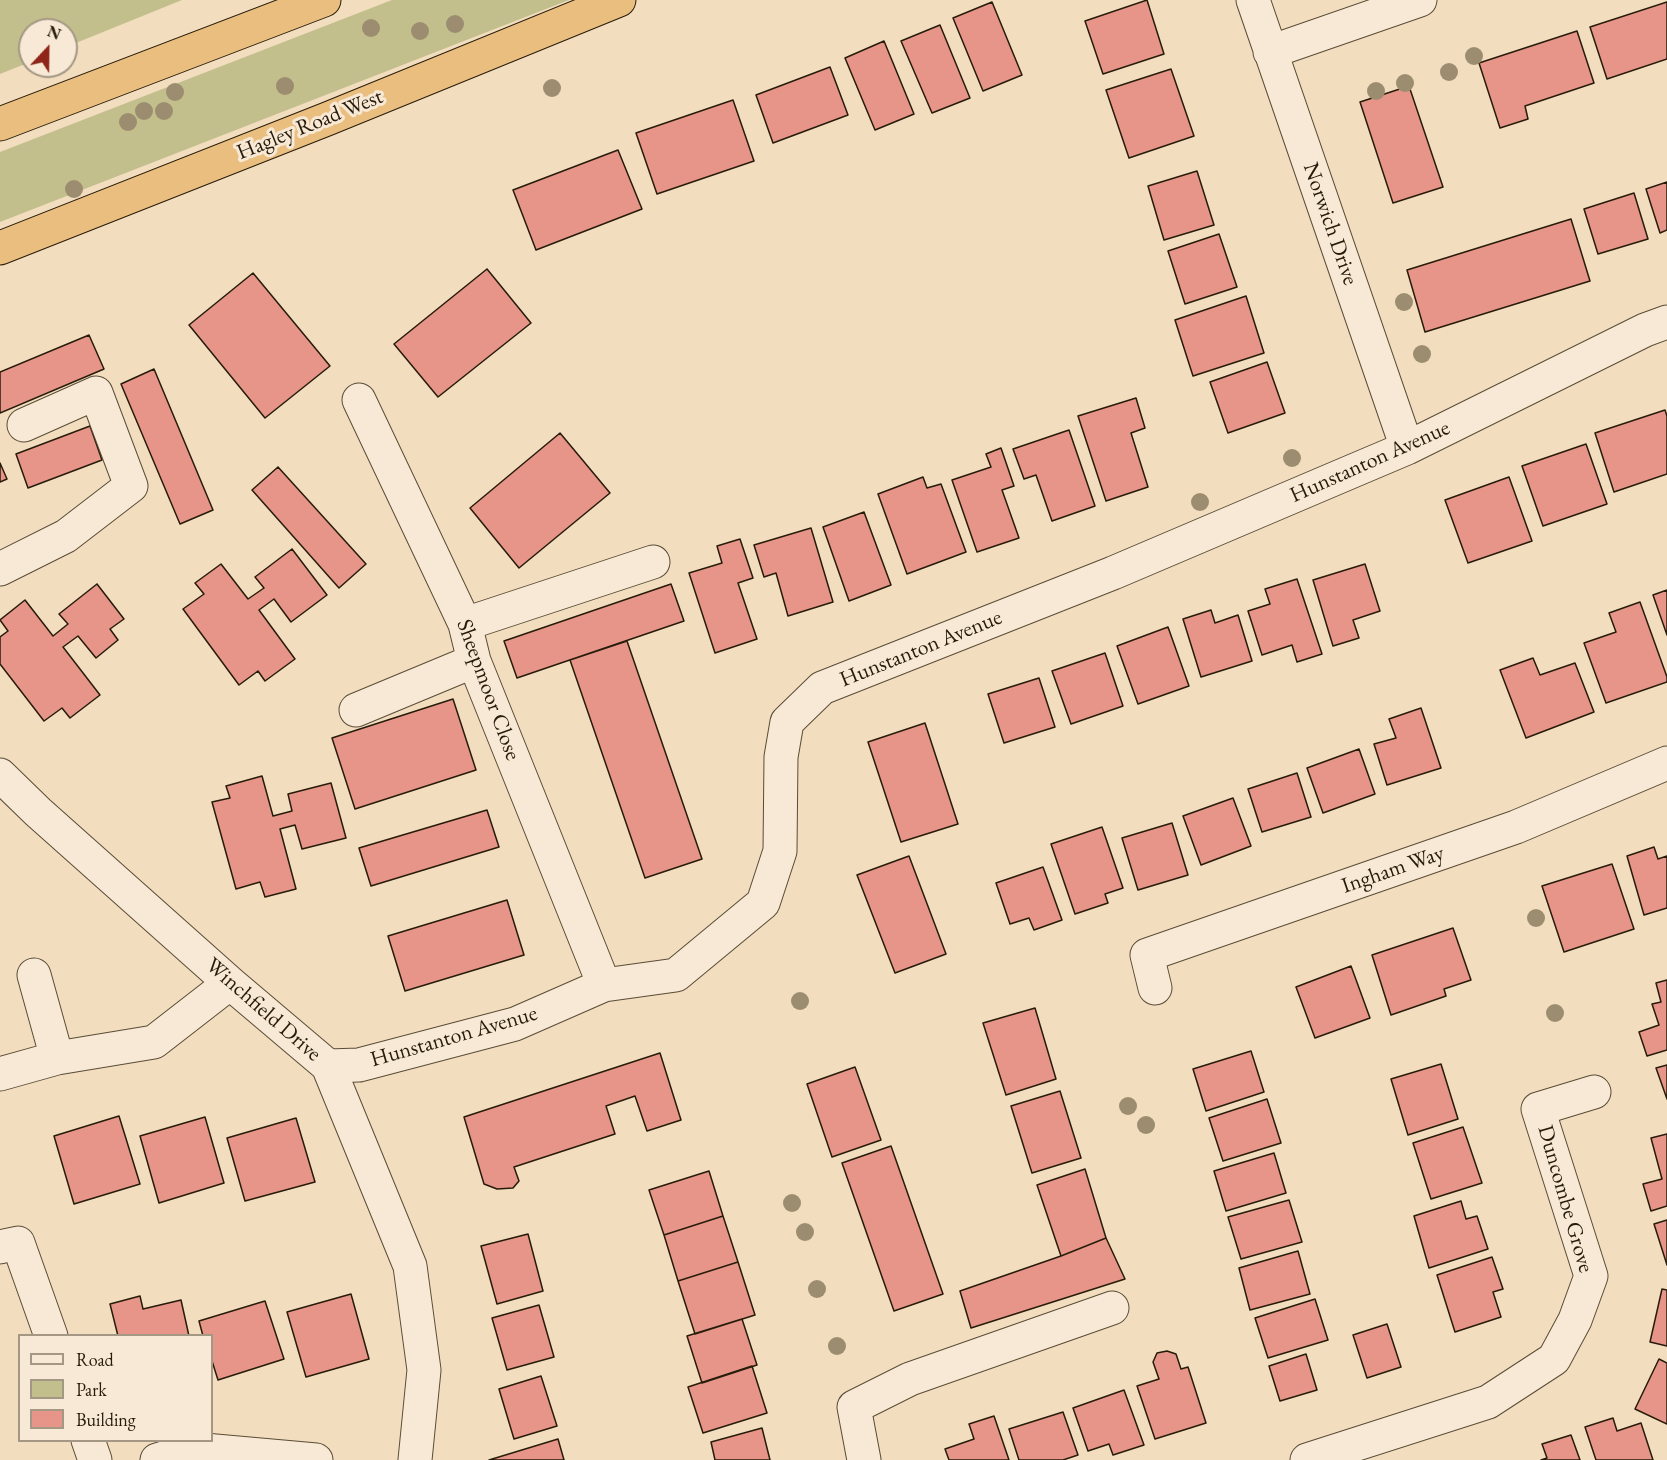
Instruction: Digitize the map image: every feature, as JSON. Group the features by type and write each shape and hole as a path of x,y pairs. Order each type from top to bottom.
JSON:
{"highway":[{"path":"0,124 324,0"},
{"name":"Hagley Road West","path":"0,248 317,123 619,0"}],"street":[{"name":"Norwich Drive","path":"1253,0 1407,448"},
{"path":"1270,52 1420,0"},
{"name":"Hunstanton Avenue","path":"328,1066 359,1065 515,1024 604,984 676,975 763,903 780,851 781,757 788,722 822,688 1113,573 1407,448 1645,330 1667,322"},
{"path":"0,569 66,536 131,486 96,393 24,425"},
{"name":"Sheepmoor Close","path":"358,400 465,624 474,661 604,984"},
{"path":"465,624 653,562"},
{"path":"356,710 474,661"},
{"name":"Ingham Way","path":"1155,988 1147,955 1507,831 1667,763"},
{"name":"Winchfield Drive","path":"0,775 38,812 230,983 328,1066 410,1266 424,1370 416,1460"},
{"path":"34,975 57,1058"},
{"path":"0,1074 57,1058 154,1042 230,983"},
{"name":"Duncombe Grove","path":"1307,1460 1488,1402 1554,1359 1575,1320 1591,1276 1538,1109 1594,1092"},
{"path":"0,1247 18,1243 51,1334"},
{"path":"864,1460 854,1407 910,1379 1112,1308"},
{"path":"89,1442 95,1460"},
{"path":"157,1460 193,1449 316,1460"}],"green space":[{"path":"0,0 182,0 78,42 78,18 18,18 18,67 0,74"},
{"path":"392,0 569,0 0,222 0,152"}],"building":[{"path":"1147,0 1164,54 1103,74 1085,21"},
{"path":"992,2 1022,75 983,91 953,18"},
{"path":"1667,2 1667,59 1607,79 1590,27"},
{"path":"940,25 970,98 932,113 901,41"},
{"path":"1577,31 1594,83 1525,106 1528,119 1500,128 1479,63"},
{"path":"884,41 914,114 875,130 845,58"},
{"path":"830,67 848,115 773,143 756,95"},
{"path":"1171,69 1194,136 1129,158 1106,90"},
{"path":"1409,86 1443,187 1393,203 1360,102"},
{"path":"733,100 754,161 657,194 636,133"},
{"path":"618,150 642,209 536,250 513,190"},
{"path":"1197,171 1214,225 1164,240 1148,186"},
{"path":"1667,182 1667,230 1660,233 1646,189"},
{"path":"1634,193 1648,239 1598,254 1584,209"},
{"path":"1571,219 1590,281 1425,332 1407,270"},
{"path":"1219,234 1237,287 1185,304 1168,251"},
{"path":"487,269 531,323 438,397 394,344"},
{"path":"253,273 330,366 265,418 189,325"},
{"path":"1246,296 1264,353 1193,376 1175,320"},
{"path":"89,335 104,369 0,413 0,372"},
{"path":"1267,362 1285,413 1228,433 1210,382"},
{"path":"154,369 213,510 180,524 121,384"},
{"path":"1136,398 1145,428 1131,433 1148,487 1106,501 1078,416"},
{"path":"1665,410 1667,416 1667,474 1614,492 1595,433"},
{"path":"90,426 102,460 28,488 16,454"},
{"path":"1069,430 1095,506 1052,521 1036,475 1024,479 1013,449"},
{"path":"560,433 610,493 519,568 470,508"},
{"path":"1586,444 1607,504 1543,526 1522,466"},
{"path":"1001,448 1014,486 1002,490 1019,538 977,552 952,480 991,467 986,454"},
{"path":"0,463 7,479 0,482"},
{"path":"278,467 366,564 339,588 252,490"},
{"path":"923,477 927,488 941,484 966,552 907,574 878,494"},
{"path":"1509,477 1532,541 1468,563 1445,500"},
{"path":"864,512 891,585 849,601 823,527"},
{"path":"811,528 833,602 788,616 776,573 764,577 754,545"},
{"path":"740,539 753,578 738,583 757,639 715,653 689,573 722,563 717,546"},
{"path":"292,549 327,595 291,622 274,599 259,610 295,659 265,681 258,671 239,685 183,609 204,594 195,583 221,564 248,599 264,588 255,577"},
{"path":"1365,564 1380,611 1353,620 1359,638 1333,646 1313,580"},
{"path":"1297,579 1322,654 1297,662 1292,645 1262,655 1248,611 1270,604 1265,589"},
{"path":"97,584 124,619 110,629 118,640 96,658 78,636 63,647 100,695 70,718 62,708 44,721 0,664 0,637 8,631 0,620 25,600 53,636 68,624 59,614"},
{"path":"671,584 684,621 517,678 504,641"},
{"path":"1667,590 1667,635 1653,595"},
{"path":"1640,602 1667,682 1606,703 1584,643 1616,632 1609,613"},
{"path":"1211,610 1215,623 1238,615 1252,661 1201,677 1183,619"},
{"path":"1168,627 1189,686 1138,704 1117,646"},
{"path":"627,641 702,859 645,878 570,660"},
{"path":"1105,653 1123,706 1071,724 1052,671"},
{"path":"1533,658 1540,675 1575,663 1594,712 1526,738 1500,670"},
{"path":"1039,678 1055,727 1004,743 988,694"},
{"path":"453,699 476,770 355,809 332,738"},
{"path":"1421,708 1441,768 1387,785 1374,744 1396,738 1389,719"},
{"path":"925,723 958,824 901,842 868,742"},
{"path":"1359,749 1375,794 1323,813 1307,768"},
{"path":"1297,773 1311,817 1262,832 1248,789"},
{"path":"262,776 273,816 292,811 288,794 331,783 346,838 302,849 295,825 280,829 296,889 265,897 260,882 236,889 212,802 230,798 226,786"},
{"path":"1233,798 1251,846 1201,865 1183,816"},
{"path":"487,810 499,847 371,886 359,848"},
{"path":"1172,823 1188,875 1138,890 1122,838"},
{"path":"1102,827 1123,888 1105,894 1108,903 1075,914 1051,844"},
{"path":"1654,847 1658,859 1667,856 1667,908 1644,915 1627,856"},
{"path":"909,856 946,954 895,973 857,875"},
{"path":"1612,864 1634,929 1564,952 1542,886"},
{"path":"1043,867 1062,920 1034,930 1029,918 1010,924 996,883"},
{"path":"507,900 524,955 405,991 388,936"},
{"path":"1453,928 1471,980 1444,989 1446,996 1391,1015 1372,955"},
{"path":"1351,966 1370,1018 1315,1038 1296,987"},
{"path":"1667,980 1667,1050 1647,1056 1639,1032 1659,1025 1652,1004 1661,1002 1656,983"},
{"path":"1035,1008 1056,1079 1006,1095 983,1023"},
{"path":"1251,1051 1264,1092 1206,1111 1193,1069"},
{"path":"660,1053 681,1120 647,1131 635,1096 606,1106 615,1134 514,1167 519,1181 513,1188 497,1189 484,1184 464,1117"},
{"path":"1441,1064 1458,1119 1408,1135 1391,1079"},
{"path":"1667,1065 1667,1099 1656,1068"},
{"path":"855,1067 881,1140 832,1157 807,1084"},
{"path":"1060,1091 1081,1158 1032,1173 1011,1106"},
{"path":"1267,1099 1281,1143 1223,1161 1209,1118"},
{"path":"119,1116 140,1184 74,1204 54,1136"},
{"path":"205,1117 224,1183 159,1203 140,1136"},
{"path":"296,1118 315,1182 245,1201 227,1138"},
{"path":"1463,1127 1482,1183 1431,1199 1413,1143"},
{"path":"1667,1134 1667,1206 1651,1211 1643,1184 1662,1179 1651,1138"},
{"path":"891,1146 943,1294 894,1311 842,1163"},
{"path":"1274,1153 1286,1193 1226,1211 1214,1171"},
{"path":"1085,1169 1106,1238 1061,1256 1037,1185"},
{"path":"709,1171 723,1216 664,1235 649,1190"},
{"path":"1289,1200 1302,1242 1241,1259 1228,1217"},
{"path":"1461,1201 1466,1219 1477,1216 1488,1249 1429,1268 1414,1216"},
{"path":"723,1216 738,1262 678,1281 664,1235"},
{"path":"1667,1220 1667,1265 1654,1224"},
{"path":"528,1234 543,1291 497,1304 481,1246"},
{"path":"1106,1238 1125,1279 971,1328 960,1291"},
{"path":"1298,1251 1310,1294 1250,1310 1239,1268"},
{"path":"1492,1257 1503,1289 1493,1292 1501,1317 1455,1332 1437,1275"},
{"path":"738,1262 755,1315 695,1334 678,1281"},
{"path":"1662,1289 1667,1290 1667,1346 1650,1342"},
{"path":"351,1294 369,1359 306,1377 287,1312"},
{"path":"140,1296 143,1309 181,1300 189,1334 118,1334 110,1304"},
{"path":"1315,1299 1328,1340 1268,1358 1255,1318"},
{"path":"265,1301 284,1359 218,1380 213,1364 213,1334 202,1334 199,1321"},
{"path":"539,1305 554,1357 507,1370 492,1318"},
{"path":"742,1319 757,1365 702,1383 687,1336"},
{"path":"1387,1324 1401,1367 1367,1378 1353,1335"},
{"path":"1167,1351 1176,1354 1181,1369 1188,1367 1206,1423 1155,1439 1137,1386 1159,1379 1153,1362 1157,1353"},
{"path":"1306,1354 1317,1390 1280,1401 1269,1366"},
{"path":"1659,1359 1667,1363 1667,1424 1635,1409"},
{"path":"752,1366 767,1413 703,1433 688,1387"},
{"path":"541,1376 557,1426 514,1439 499,1389"},
{"path":"1124,1390 1144,1445 1113,1455 1109,1444 1088,1451 1073,1408"},
{"path":"1063,1412 1078,1455 1063,1460 1019,1460 1009,1429"},
{"path":"994,1416 1009,1460 949,1460 945,1449 974,1439 969,1424"},
{"path":"1613,1418 1617,1431 1641,1423 1653,1460 1596,1460 1585,1427"},
{"path":"762,1428 770,1460 715,1460 711,1442"},
{"path":"1571,1435 1580,1460 1541,1460 1547,1458 1542,1444"},
{"path":"558,1439 564,1460 489,1460"}]}
